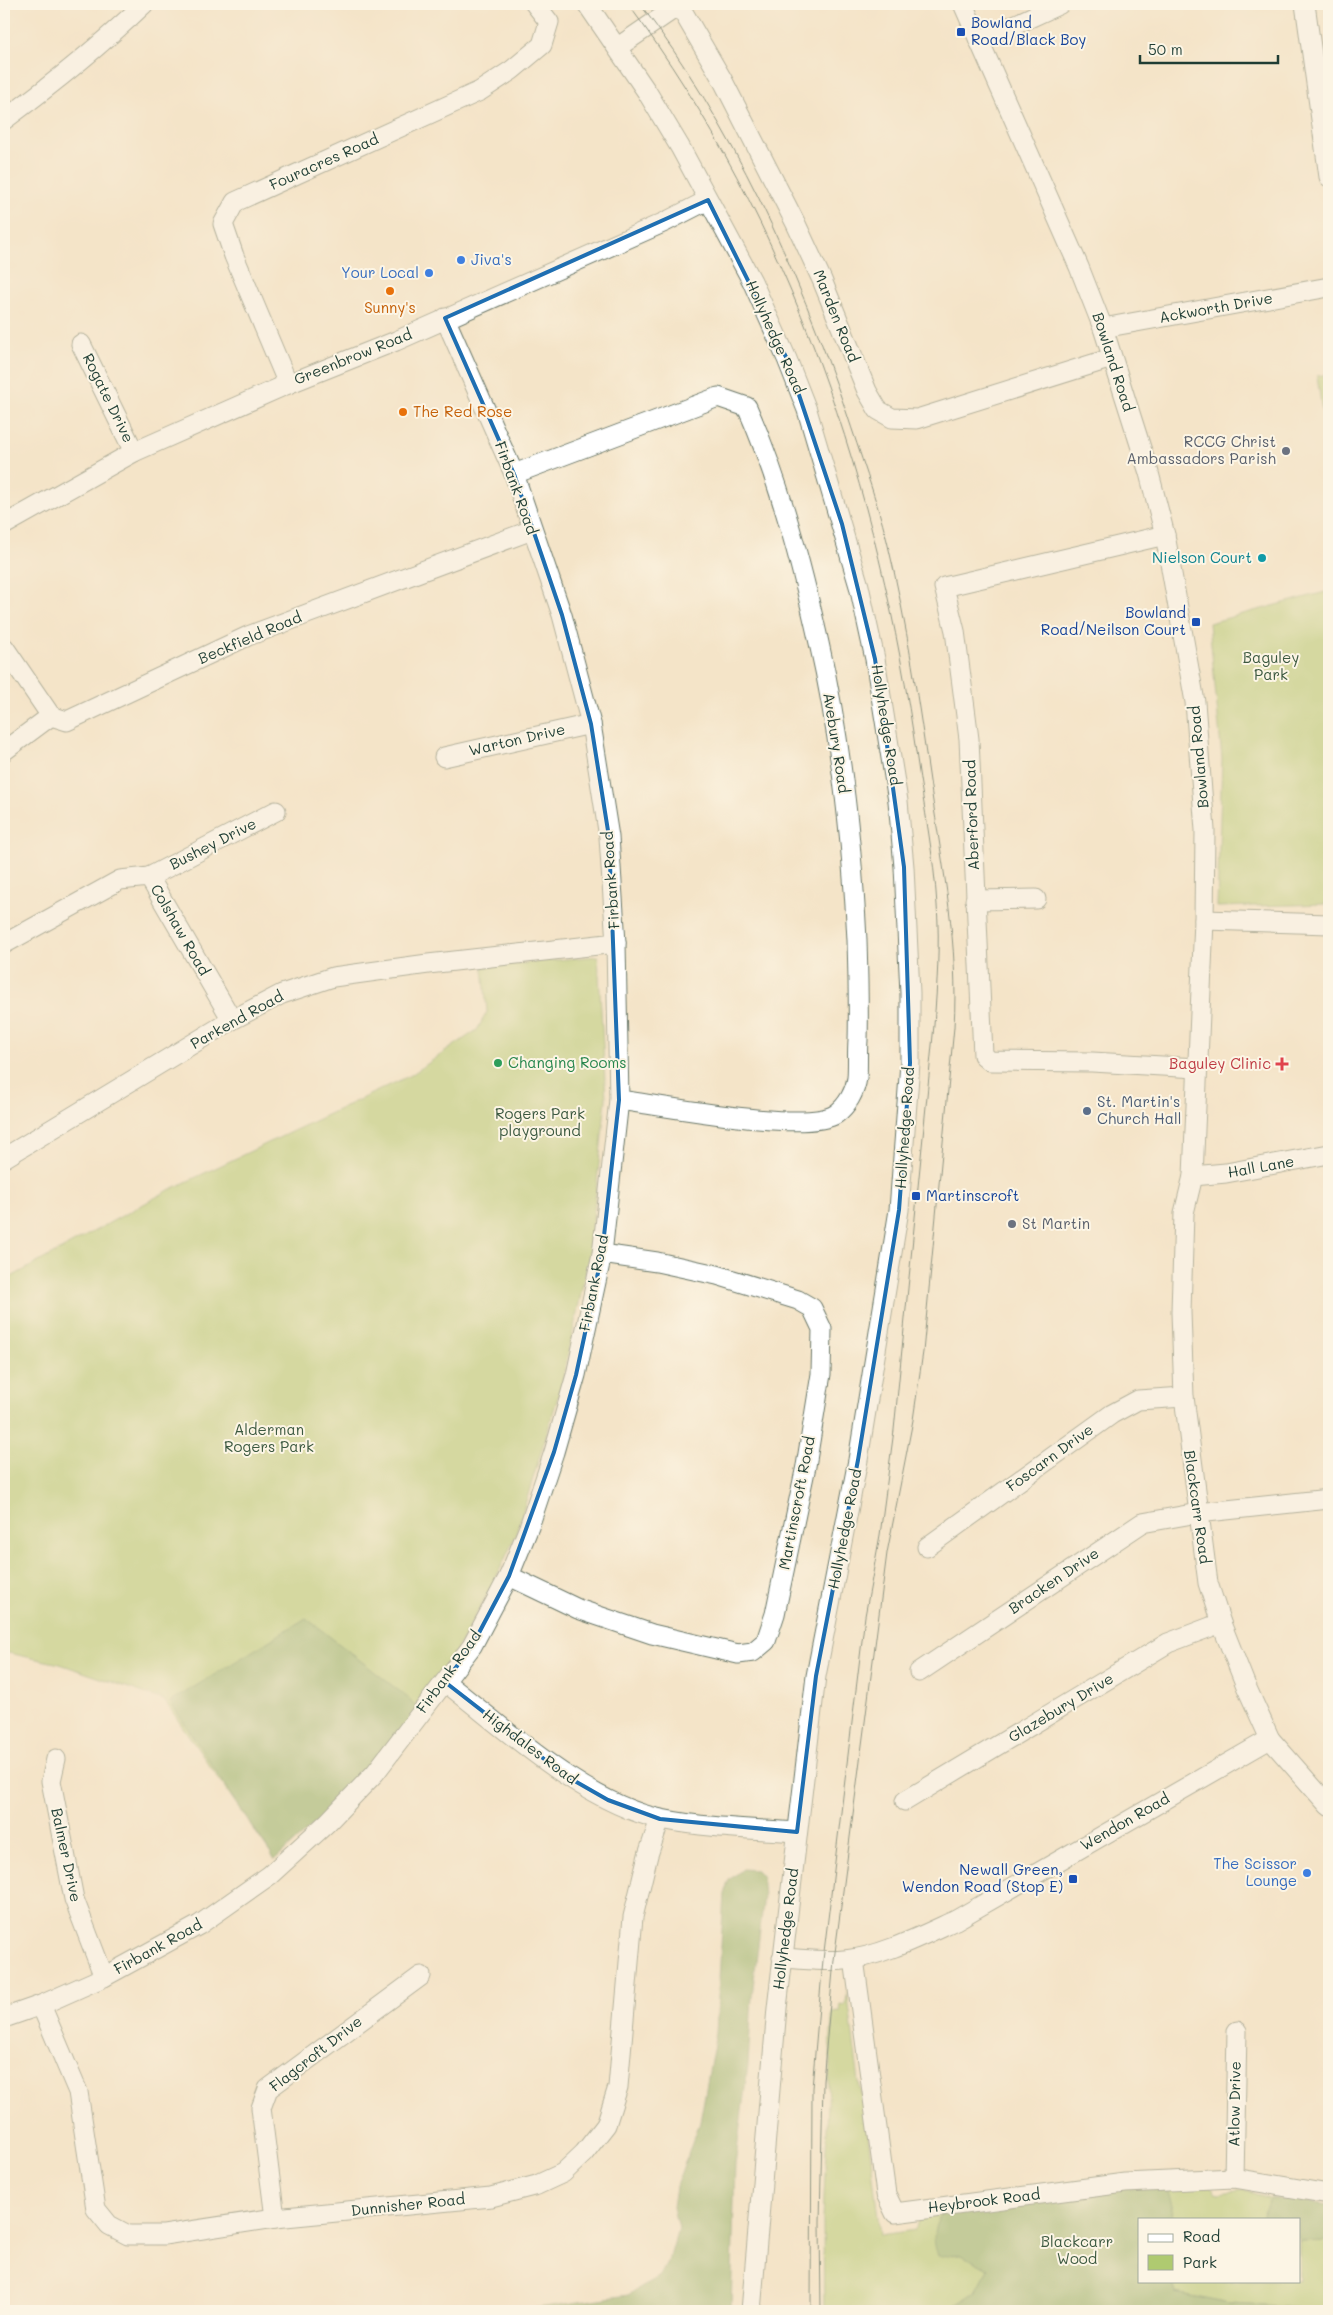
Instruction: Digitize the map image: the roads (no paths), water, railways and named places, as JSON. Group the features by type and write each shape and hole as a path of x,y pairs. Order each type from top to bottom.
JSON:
{"street":[{"path":"4,120 51,86 110,36 144,4"},
{"name":"Fouracres Road","path":"288,384 234,256 223,224 235,202 480,91 512,70 542,45 549,22 535,4"},
{"name":"Hollyhedge Road","path":"587,4 647,92 752,281 787,359 807,410 859,586 875,659 898,801 905,882 910,993 910,1064 899,1210 858,1460 816,1676 782,1958 767,2106 751,2311"},
{"path":"618,47 680,4"},
{"name":"Marden Road","path":"680,4 722,79 796,224 822,280 867,392 878,410 892,418 917,419 1112,358"},
{"name":"Bowland Road","path":"964,4 1076,259 1103,328 1149,473 1165,535 1195,702 1205,830 1204,920 1192,1176"},
{"path":"979,41 1060,4"},
{"path":"1305,4 1329,177"},
{"name":"Greenbrow Road","path":"4,525 134,452 288,384 396,341 665,222 708,200"},
{"name":"Ackworth Drive","path":"1103,328 1329,287"},
{"name":"Firbank Road","path":"4,2018 41,2005 104,1977 199,1925 270,1875 327,1823 374,1773 472,1646 509,1576 529,1527 576,1375 602,1254 620,1100 616,943 609,837 591,724 562,615 514,474 445,318"},
{"name":"Rogate Drive","path":"81,344 134,452"},
{"name":"Avebury Road","path":"514,474 718,397 748,407 794,539 820,646 836,735 852,854 859,989 857,1080 848,1102 835,1115 818,1121 772,1121 620,1100"},
{"name":"Beckfield Road","path":"51,716 67,721 248,636 532,530"},
{"name":"Aberford Road","path":"1165,535 944,587 955,631 969,738 981,1050 985,1058 990,1061 1092,1062 1197,1068"},
{"path":"4,647 51,716 4,751"},
{"name":"Warton Drive","path":"444,757 591,724"},
{"name":"Bushey Drive","path":"149,877 276,811"},
{"name":"Colshaw Road","path":"4,944 120,880 149,877 232,1020"},
{"path":"975,900 1036,899"},
{"path":"1204,920 1329,924"},
{"name":"Parkend Road","path":"4,1158 232,1020 282,994 333,977 428,964 616,943"},
{"name":"Hall Lane","path":"1192,1176 1226,1173 1329,1154"},
{"name":"Blackcarr Road","path":"1192,1176 1184,1213 1181,1312 1184,1397 1208,1583 1221,1623 1246,1686 1270,1739 1329,1806"},
{"name":"Martinscroft Road","path":"509,1576 578,1609 642,1630 738,1654 754,1652 766,1642 776,1614 806,1466 821,1374 822,1330 812,1308 798,1300 717,1275 657,1262 602,1254"},
{"name":"Foscarn Drive","path":"927,1547 1112,1414 1138,1400 1184,1397"},
{"name":"Bracken Drive","path":"920,1672 1142,1523 1198,1513 1329,1499"},
{"name":"Glazebury Drive","path":"905,1801 1168,1643 1221,1623"},
{"name":"Highdales Road","path":"445,1682 566,1776 608,1800 660,1818 725,1828 797,1832"},
{"name":"Wendon Road","path":"782,1958 854,1959 917,1937 956,1920 1270,1739"},
{"name":"Balmer Drive","path":"56,1759 51,1781 74,1899 104,1977"},
{"name":"Dunnisher Road","path":"41,2005 78,2092 96,2208 109,2225 128,2235 164,2235 275,2218 491,2197 537,2185 563,2173 584,2153 606,2125 618,2087 633,1917 648,1855 660,1818"},
{"name":"Heybrook Road","path":"854,1959 886,2194 895,2212 1125,2182 1234,2178 1329,2194"},
{"name":"Flagcroft Drive","path":"275,2218 261,2108 268,2089 421,1976"},
{"name":"Atlow Drive","path":"1234,2178 1237,2031"}],"tram line":[{"path":"628,4 686,89 737,177 781,269 820,363 852,460 879,558 900,658 929,832 936,887 938,950 934,1025 894,1430 880,1535 865,1616 823,1960 812,2088 811,2311"},
{"path":"640,4 674,51 704,99 733,148 759,199 806,303 846,411 878,508 907,634 945,878 952,937 955,996 954,1027 923,1352 913,1420 887,1553 834,1960 823,2081 820,2222 821,2311"}],"place":[{"name":"Bowland Road/Black Boy","path":"961,32"},
{"name":"Jiva's","path":"461,260"},
{"name":"Your Local","path":"429,273"},
{"name":"Sunny's","path":"390,291"},
{"name":"The Red Rose","path":"403,412"},
{"name":"RCCG Christ Ambassadors Parish","path":"1286,451"},
{"name":"Nielson Court","path":"1262,558"},
{"name":"Bowland Road/Neilson Court","path":"1196,622"},
{"name":"Changing Rooms","path":"498,1063"},
{"name":"Baguley Clinic","path":"1282,1064"},
{"name":"St. Martin's Church Hall","path":"1087,1111"},
{"name":"Martinscroft","path":"916,1196"},
{"name":"St Martin","path":"1012,1224"},
{"name":"The Scissor Lounge","path":"1307,1873"},
{"name":"Newall Green, Wendon Road (Stop E)","path":"1073,1879"}],"park label":[{"name":"Baguley Park","path":"1271,666"},
{"name":"Rogers Park playground","path":"540,1122"},
{"name":"Alderman Rogers Park","path":"269,1438"},
{"name":"Blackcarr Wood","path":"1077,2250"}]}
